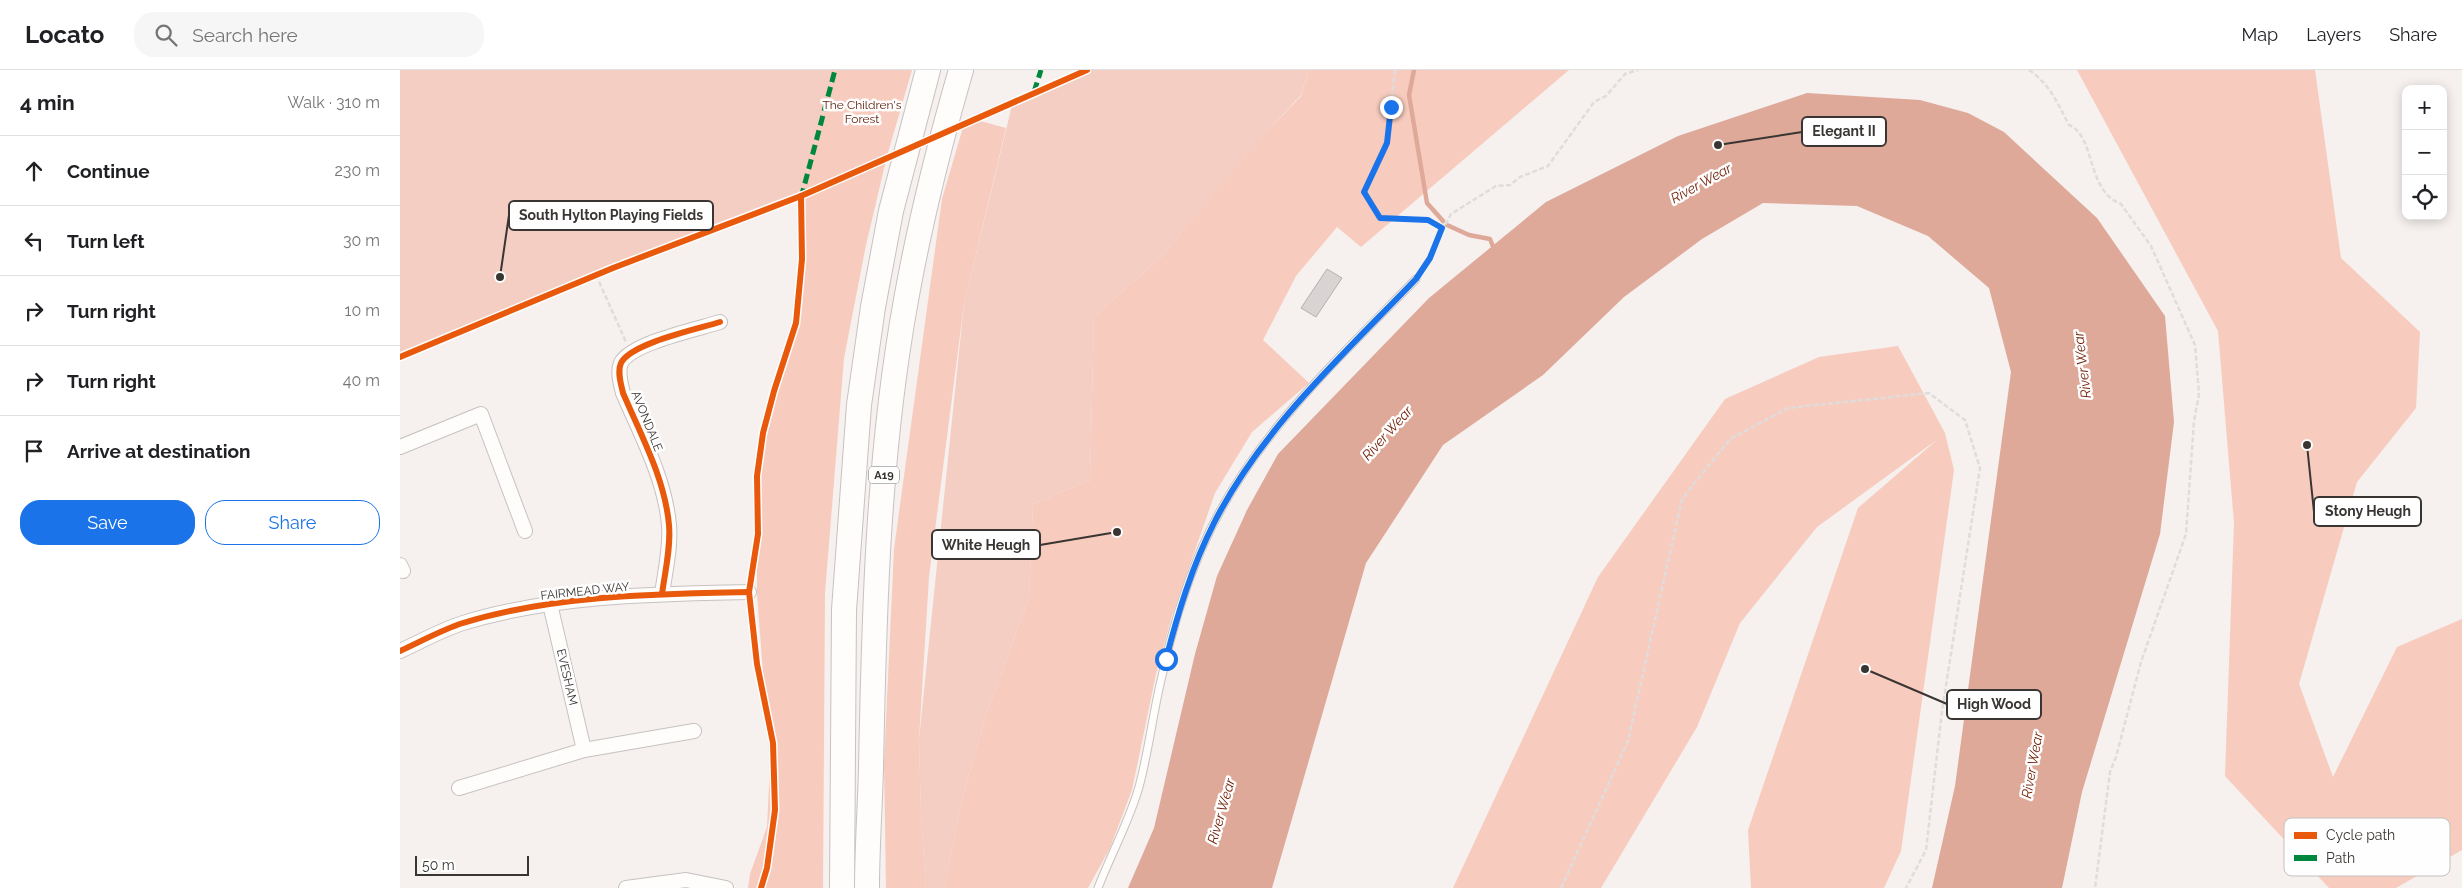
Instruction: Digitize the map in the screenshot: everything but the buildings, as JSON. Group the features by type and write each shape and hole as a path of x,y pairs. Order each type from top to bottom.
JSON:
{"highway":[{"name":"A19","path":"842,888 844,610 859,405 873,307 891,210 928,70"},
{"name":"A19","path":"867,888 873,617 891,404 906,302 926,200 937,152 961,70"}],"street":[{"path":"630,352 720,322"},
{"name":"AVONDALE","path":"630,352 621,364 619,380 659,478 670,527 662,594"},
{"path":"400,447 481,414 525,531"},
{"name":"FAIRMEAD WAY","path":"400,651 462,623 550,604 662,594 750,592"},
{"name":"EVESHAM","path":"550,604 584,750"},
{"path":"460,788 584,750 694,730"},
{"path":"626,888 686,880 726,888"}],"lane":[{"path":"1098,888 1128,818 1139,786 1170,642 1201,550 1214,522 1250,464 1294,406 1416,279"}],"path":[{"path":"1395,70 1387,143 1364,192 1380,218 1428,220 1442,228"},
{"path":"1416,279 1430,258 1442,228 1451,214 1496,186 1510,185 1520,178 1548,166 1594,102 1606,96 1625,74 1638,70"},
{"path":"2029,70 2043,80 2064,112 2069,125 2074,128 2085,144 2098,184 2115,202 2120,204 2151,246 2195,345 2197,364 2196,375 2199,394 2194,421 2186,534 2141,662 2110,772 2095,888"},
{"path":"596,276 630,352"},
{"path":"1562,888 1628,741 1682,499 1730,439 1788,408 1929,393 1965,420 1980,468 1942,711 1926,850 1906,888"}],"shaded area":[{"path":"400,70 835,70 801,196 400,358"},
{"path":"1087,70 1309,70 1301,95 1245,156 1162,256 1094,317 1090,480 1033,504 1029,597 986,715 963,795 944,888 926,888 921,815 919,739 964,304 1013,101"}],"green space":[{"name":"The Children's Forest","path":"835,70 912,70 887,156 866,245 844,358 825,593 823,888 748,888 750,874 767,827 770,766 757,593 757,476 763,433 774,391 796,323 802,259 801,196"},
{"path":"1309,70 1569,70 1361,247 1337,227 1296,276 1263,340 1309,383 1252,432 1215,493 1172,616 1156,674 1132,790 1110,848 1088,888 944,888 963,795 986,715 1029,597 1033,504 1090,480 1094,317 1162,256 1245,155 1301,96"},
{"path":"2077,70 2315,70 2341,258 2420,332 2416,408 2357,482 2299,684 2333,777 2397,647 2462,619 2462,850 2450,857 2450,818 2284,818 2284,840 2225,776 2234,523 2218,331"},
{"path":"973,119 1006,128 964,304 929,577 919,739 921,815 926,888 886,888 884,763 894,549 942,199 964,124"},
{"path":"1898,346 1945,433 1954,470 1901,851 1884,888 1751,888 1748,830 1858,508 1938,439 1817,527 1740,623 1697,727 1601,888 1453,888 1598,577 1725,399 1819,357"},
{"path":"2318,876 2417,876 2396,888 2329,888"}],"water":[{"name":"River Wear","path":"1807,93 1920,100 1968,113 2004,132 2097,218 2165,316 2174,422 2160,534 2082,792 2062,888 1932,888 1955,786 2011,372 1989,288 1928,236 1857,206 1763,203 1702,239 1624,297 1543,375 1443,445 1366,563 1272,888 1128,888 1154,828 1195,654 1217,576 1247,510 1278,454 1429,298 1546,202 1678,136"}],"waterway":[{"path":"1414,70 1409,95 1427,203 1443,221"},
{"path":"1447,225 1469,235 1490,239 1494,249"}],"marked path":[{"path":"801,198 835,70"},
{"path":"1034,92 1041,70"}],"cycle path":[{"path":"400,357 613,268 801,196 1087,70"},
{"path":"761,888 767,868 775,810 773,743 757,664 749,592 758,534 757,476 763,433 774,391 796,323 802,259 801,196"},
{"path":"662,594 669,542 667,508 651,458 623,393 619,370 621,363 627,356 638,349 666,338 720,322"},
{"path":"400,651 463,623 533,607 569,601 641,595 749,592"}],"place":[{"name":"Elegant II","path":"1718,145"},
{"name":"South Hylton Playing Fields","path":"500,277"},
{"name":"Stony Heugh","path":"2307,445"},
{"name":"White Heugh","path":"1117,532"},
{"name":"High Wood","path":"1865,669"}],"route":[{"path":"1166,659 1201,550 1214,522 1250,464 1294,406 1416,279 1430,258 1442,228 1428,220 1380,218 1364,192 1387,143 1391,107"}]}
